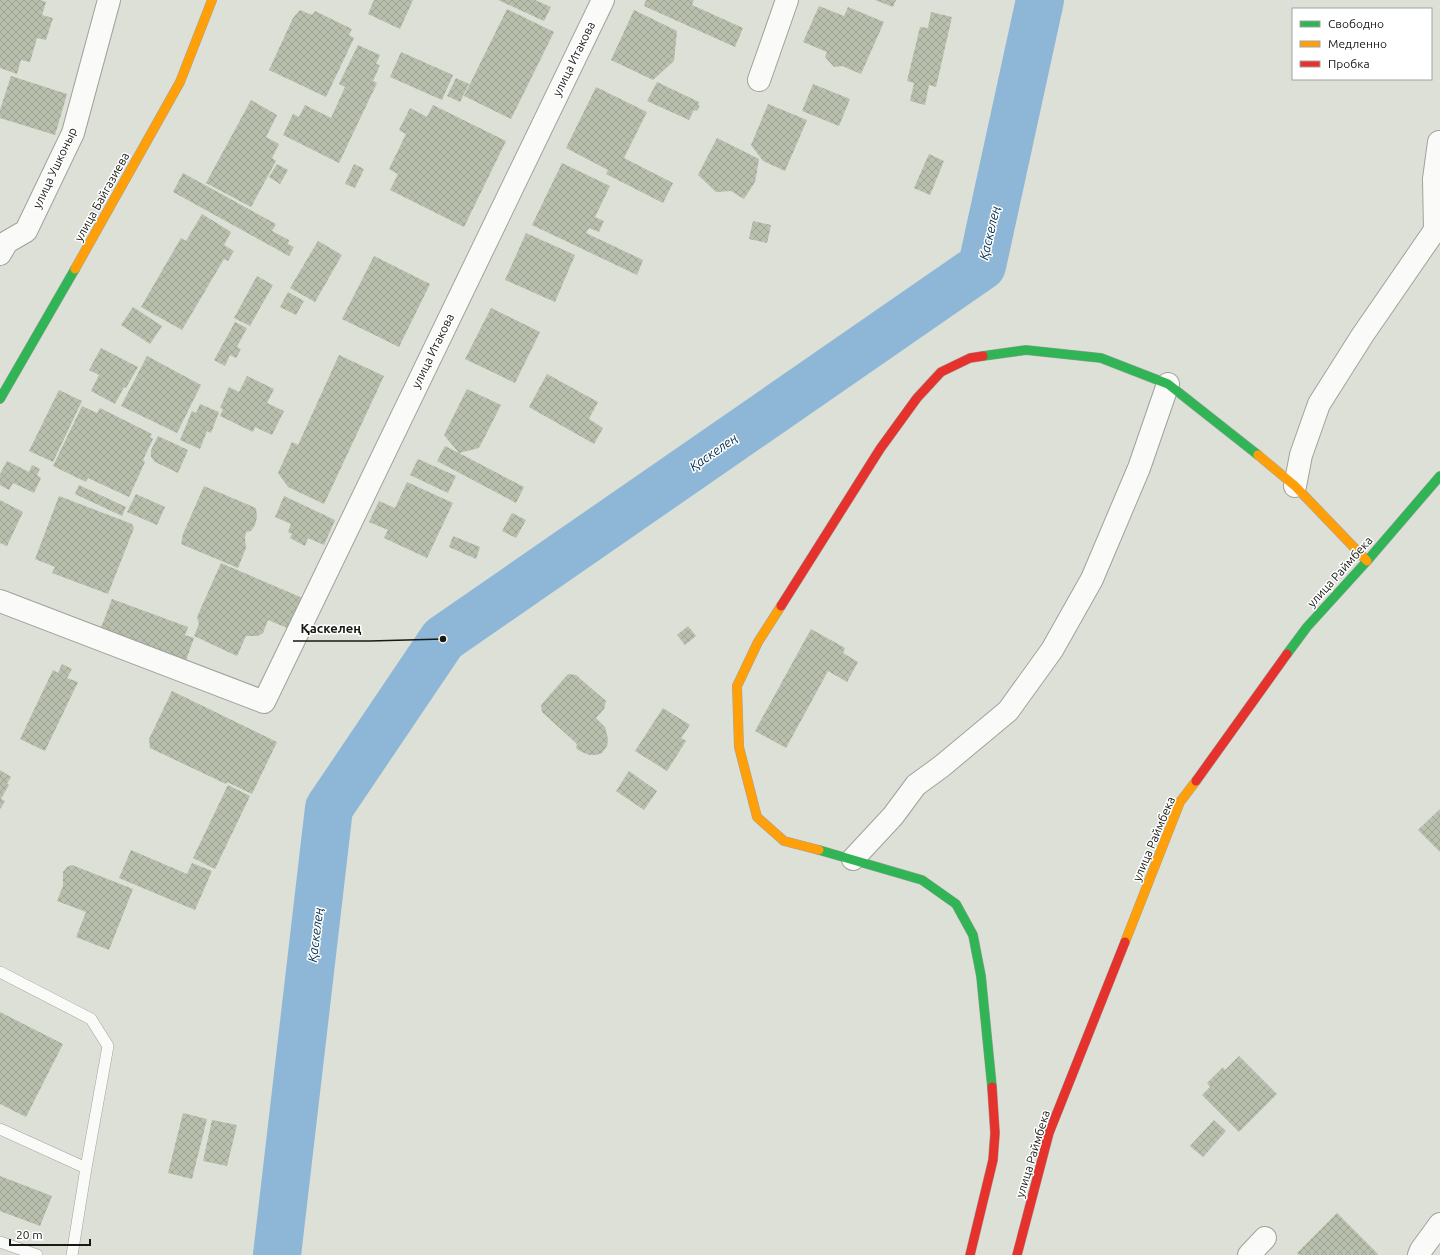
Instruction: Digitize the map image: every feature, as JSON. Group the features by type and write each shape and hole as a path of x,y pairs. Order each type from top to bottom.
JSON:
{"street":[{"name":"улица Ушконыр","path":"0,254 7,242 26,231 73,133 109,0"},
{"name":"улица Байгазиева","path":"0,399 180,82 212,0"},
{"name":"улица Итакова","path":"0,601 264,702 603,0"},
{"path":"758,80 787,0"},
{"path":"1295,486 1301,455 1319,404 1362,336 1437,231 1434,179 1440,142"},
{"path":"970,1255 993,1160 995,1133 992,1078 982,976 973,935 956,904 922,880 853,859 784,842 757,817 739,747 737,686 758,642 880,449 918,398 941,372 970,358 1026,350 1101,358 1168,384 1231,433 1295,486 1367,561"},
{"path":"853,859 893,816 916,785 942,766 1008,711 1052,650 1092,579 1138,468 1168,384"},
{"name":"улица Раймбека","path":"1017,1255 1049,1133 1180,802 1306,627 1367,561 1440,476"},
{"path":"1419,1255 1440,1224"},
{"path":"1249,1255 1265,1238"}],"lane":[{"path":"0,972 91,1019 108,1046 72,1255"},
{"path":"0,1129 86,1168"},
{"path":"0,1242 37,1255"}],"building":[{"path":"0,0 40,0 46,2 42,15 53,18 46,40 37,38 30,62 21,60 17,74 0,68"},
{"path":"374,0 413,0 400,29 368,14"},
{"path":"498,0 535,0 551,7 544,21"},
{"path":"646,0 694,0 692,5 743,28 735,47 644,6"},
{"path":"875,0 896,0 893,7"},
{"path":"819,6 844,16 848,7 884,22 861,74 842,66 834,67 825,57 827,52 803,42"},
{"path":"507,9 554,32 511,119 464,96"},
{"path":"300,10 312,15 315,11 352,29 349,35 354,38 326,97 269,70 293,18"},
{"path":"634,10 677,31 674,61 653,80 611,60"},
{"path":"931,12 952,17 936,87 929,85 925,105 910,101 914,83 907,81 920,27 928,28"},
{"path":"358,45 380,55 376,64 380,65 373,81 377,83 339,163 283,135 293,114 299,117 305,105 331,118 345,87 339,84"},
{"path":"401,52 453,75 442,100 390,77"},
{"path":"11,76 67,94 55,135 0,118 0,110"},
{"path":"456,78 469,84 460,102 447,96"},
{"path":"657,82 699,102 698,105 700,106 697,111 694,110 689,120 647,101"},
{"path":"813,84 850,99 839,126 802,111"},
{"path":"596,87 647,112 624,158 673,183 663,203 606,174 608,170 566,148"},
{"path":"251,100 277,115 266,137 279,144 272,158 276,161 251,207 206,183"},
{"path":"768,104 807,120 785,171 763,161 751,145"},
{"path":"433,105 506,141 464,227 390,190 398,174 389,169 406,134 399,130 410,108 427,117"},
{"path":"717,138 759,159 755,182 744,199 731,191 716,192 698,175"},
{"path":"929,154 944,161 930,195 914,188"},
{"path":"562,163 610,186 595,217 604,221 599,232 589,228 586,233 643,260 637,275 532,225"},
{"path":"277,164 288,170 280,184 269,177"},
{"path":"354,164 364,169 355,188 345,184"},
{"path":"183,173 276,224 272,231 289,240 288,244 294,247 289,256 173,192"},
{"path":"202,214 231,232 224,245 234,251 228,261 224,259 182,330 141,307 181,238 186,241"},
{"path":"753,221 771,225 767,243 749,239"},
{"path":"526,233 575,255 555,302 505,280"},
{"path":"318,241 342,255 315,302 290,288"},
{"path":"374,256 430,284 399,347 342,319"},
{"path":"257,276 273,285 250,326 234,318"},
{"path":"288,292 304,301 296,315 280,307"},
{"path":"133,307 162,326 150,344 121,325"},
{"path":"491,308 540,332 515,383 465,359"},
{"path":"235,322 247,328 237,347 241,349 236,358 230,355 225,366 214,360"},
{"path":"101,348 138,367 126,388 124,387 115,404 91,391 99,375 89,370"},
{"path":"339,355 384,376 324,504 288,487 278,473 292,442 298,445"},
{"path":"147,356 201,385 177,433 121,406"},
{"path":"547,374 598,402 589,419 603,428 594,444 529,407"},
{"path":"247,376 274,389 267,403 284,411 272,435 255,427 253,432 220,416 223,409 220,408 229,387 239,392"},
{"path":"467,389 501,405 479,448 459,453 444,435"},
{"path":"59,390 82,401 53,462 29,451"},
{"path":"200,404 219,412 211,433 207,431 200,449 180,440 192,411 196,413"},
{"path":"82,406 97,413 100,408 152,434 150,437 153,439 143,460 145,462 129,497 88,478 86,482 53,466"},
{"path":"158,436 188,450 178,473 155,462 151,457 151,450"},
{"path":"445,446 524,487 516,503 437,461"},
{"path":"418,459 456,476 448,493 410,475"},
{"path":"7,461 29,472 32,465 40,469 37,475 41,478 34,493 13,483 9,490 0,485 0,474"},
{"path":"407,482 453,503 427,558 384,538 388,530 369,522 379,501 395,508"},
{"path":"79,485 126,507 122,516 75,494"},
{"path":"204,486 256,508 257,517 255,525 251,531 246,532 246,548 238,568 181,544 183,534"},
{"path":"136,494 165,507 157,525 127,512"},
{"path":"59,496 132,524 134,528 108,594 52,573 55,567 35,559"},
{"path":"284,496 335,520 324,545 308,538 305,546 290,538 292,534 288,532 291,524 275,517"},
{"path":"0,500 23,512 7,546 0,543"},
{"path":"512,513 526,520 516,538 502,531"},
{"path":"453,536 480,547 476,559 449,547"},
{"path":"221,563 305,599 292,630 268,620 263,633 258,636 246,636 237,656 194,636 199,624 197,617"},
{"path":"112,599 188,627 185,635 194,638 183,669 97,638"},
{"path":"688,626 696,636 685,645 677,635"},
{"path":"811,629 845,648 843,653 858,662 847,682 828,671 786,748 755,731"},
{"path":"62,664 72,669 67,678 78,682 45,751 20,739 53,670 58,673"},
{"path":"568,674 576,675 606,701 604,709 596,718 605,727 608,739 607,746 602,753 589,755 580,751 576,748 577,744 542,712 541,705"},
{"path":"172,691 277,742 252,794 227,782 226,784 150,748 149,739"},
{"path":"663,708 690,725 681,738 686,741 667,771 635,751"},
{"path":"0,770 11,777 7,784 9,785 1,799 5,801 0,809"},
{"path":"629,771 657,791 644,810 616,791"},
{"path":"228,785 250,796 215,869 193,858"},
{"path":"1440,809 1440,852 1418,830"},
{"path":"131,850 187,874 192,863 212,871 195,910 119,878"},
{"path":"72,865 133,889 109,950 76,937 86,912 57,901 63,886 63,872 67,867"},
{"path":"0,1012 63,1044 26,1117 0,1104"},
{"path":"1239,1056 1277,1094 1239,1132 1202,1095 1210,1087 1207,1083 1223,1067 1225,1070"},
{"path":"183,1113 207,1119 192,1179 168,1173"},
{"path":"212,1120 237,1125 227,1166 203,1161"},
{"path":"1214,1120 1226,1131 1203,1157 1190,1146"},
{"path":"0,1176 52,1196 40,1226 0,1211"},
{"path":"1337,1213 1378,1254 1377,1255 1299,1255 1297,1253"}],"waterway":[{"name":"Қаскелең","path":"277,1255 329,808 443,639 982,266 1040,0"}],"traffic: fast":[{"path":"0,399 75,269"},
{"path":"983,356 1026,350 1101,358 1168,384 1258,455"},
{"path":"1287,654 1307,627 1367,561 1440,476"},
{"path":"819,850 922,880 956,904 973,935 981,976 992,1087"}],"traffic: slow":[{"path":"75,269 180,82 212,0"},
{"path":"1258,455 1295,486 1367,561"},
{"path":"781,606 758,642 737,686 739,747 757,817 784,841 819,850"},
{"path":"1125,942 1180,802 1196,781"}],"traffic: jam":[{"path":"781,606 880,449 917,398 941,372 970,358 983,356"},
{"path":"1196,781 1287,654"},
{"path":"1017,1255 1049,1133 1125,942"},
{"path":"970,1255 993,1160 995,1133 992,1087"}],"place":[{"name":"Қаскелең","path":"443,639"}]}
